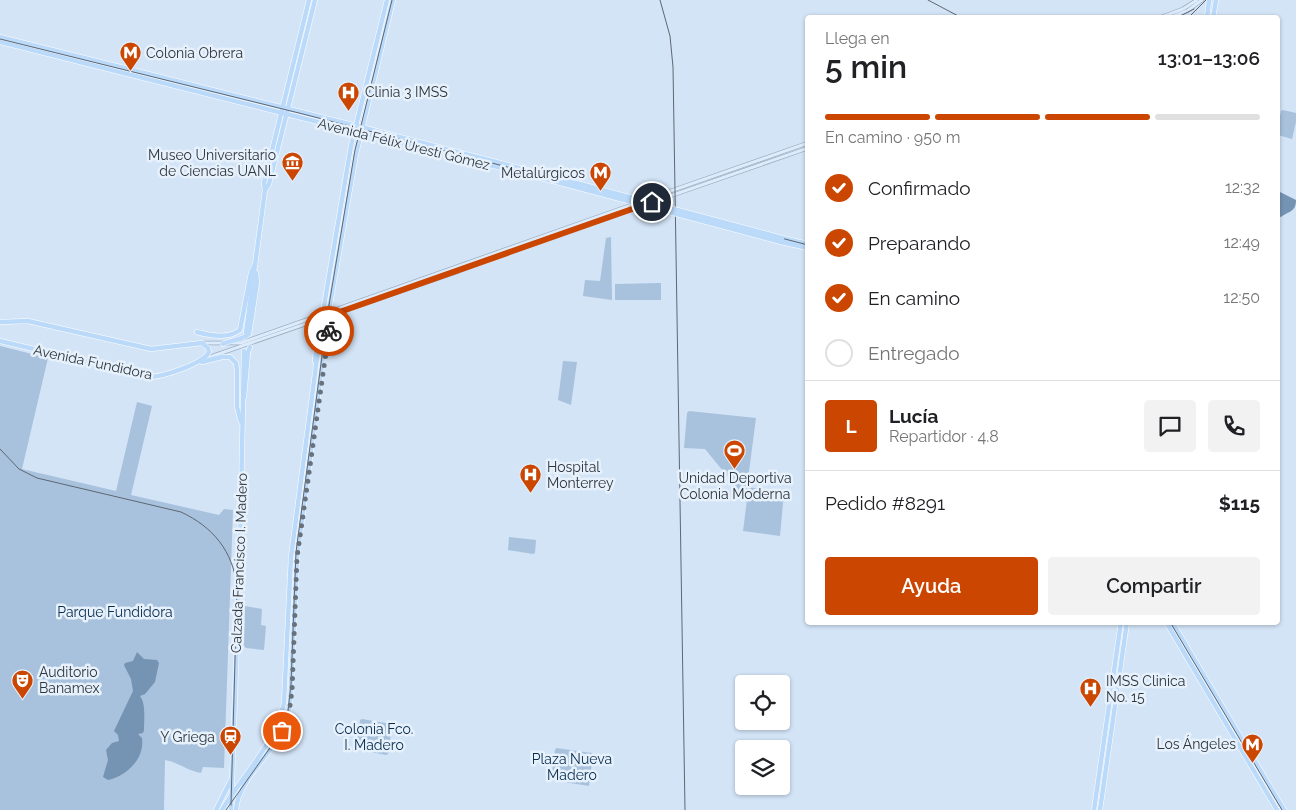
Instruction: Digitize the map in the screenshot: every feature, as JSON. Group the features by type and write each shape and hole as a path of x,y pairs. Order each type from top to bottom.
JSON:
{"main road":[{"path":"285,111 309,0"},
{"path":"246,333 265,190 264,183 315,0"},
{"path":"324,312 355,128 387,0"},
{"path":"236,810 238,796 280,735 290,706 297,558 336,270 361,130 393,0"},
{"path":"1167,15 1183,9 1198,0"},
{"path":"1177,15 1187,11 1202,0"},
{"path":"1206,15 1209,0"},
{"path":"1214,15 1216,0"},
{"path":"0,36 23,41 28,47 23,50 0,43"},
{"name":"Avenida Félix Uresti Gómez","path":"0,36 28,47 236,102 285,111"},
{"name":"Avenida Félix Uresti Gómez","path":"0,43 28,47 355,128 554,179 805,247"},
{"path":"330,314 418,281 805,145"},
{"path":"0,322 28,321 151,349 202,343 241,343 422,284 519,248 805,149"},
{"name":"Avenida Félix Uresti Gómez","path":"782,240 805,244"},
{"path":"198,332 218,336 232,334 240,330 250,273 256,263"},
{"path":"223,344 228,341 240,340 249,334 257,282 255,269"},
{"path":"418,281 422,284"},
{"name":"Avenida Fundidora","path":"0,341 151,377 196,363 241,345 321,320 330,314"},
{"path":"222,810 243,776 271,738 281,716 284,703 291,557 321,320"},
{"path":"202,343 209,350 204,359"},
{"path":"242,400 246,392 250,347"},
{"name":"Calzada Francisco I. Madero","path":"231,810 240,551 244,351"},
{"path":"196,363 222,357 230,357 233,360 237,370 238,412 242,426"},
{"path":"312,397 317,404"},
{"path":"289,614 294,632"},
{"path":"1094,810 1121,625"},
{"path":"1100,810 1127,625"},
{"path":"1173,626 1284,810"},
{"path":"1173,626 1226,725 1277,810"},
{"path":"1226,725 1232,721"},
{"path":"271,738 280,735"},
{"path":"233,767 237,775 243,776"},
{"name":"Calzada Francisco I. Madero","path":"216,810 232,776"}],"green space":[{"path":"1281,111 1296,113 1292,139 1280,136"},
{"path":"611,237 612,300 583,296 585,280 600,281 606,238"},
{"path":"661,283 661,300 615,300 615,284"},
{"name":"Parque Fundidora","path":"0,346 48,358 22,469 116,491 137,402 152,406 131,495 219,515 224,509 233,510 224,768 203,767 201,773 165,760 164,810 0,810"},
{"path":"563,361 577,362 571,405 558,400"},
{"name":"Unidad Deportiva Colonia Moderna","path":"689,411 756,418 747,487 784,492 780,536 743,531 747,500 705,449 684,448 687,413"},
{"path":"509,537 536,540 535,553 508,550"},
{"path":"245,606 262,609 261,625 266,626 264,650 246,648 244,646"},
{"name":"Colonia Fco. I. Madero","path":"360,720 391,724 388,754 356,749"},
{"name":"Plaza Nueva Madero","path":"556,748 592,753 589,786 551,780"}],"shaded area":[{"path":"1280,192 1296,200 1292,211 1281,217"},
{"path":"137,652 144,659 157,660 159,663 155,682 145,694 140,696 144,707 144,730 143,733 138,734 142,738 141,752 138,759 128,770 122,775 108,780 103,777 108,760 106,750 112,743 119,741 118,735 114,731 133,691 131,679 124,665 133,661"}],"railway":[{"path":"226,810 272,745 288,711 291,684 296,552 328,311 355,150 392,0"},
{"path":"660,0 670,36 673,67 685,810"},
{"path":"928,0 956,15"},
{"path":"1191,15 1206,0"},
{"path":"1182,15 1194,9"},
{"path":"0,39 303,114 805,244"},
{"path":"0,449 19,469 37,478 181,512 203,525 226,551 235,574 237,587 231,805"},
{"path":"1172,625 1282,810"}],"way so far":[{"path":"282,731 288,716 292,691 297,558 322,368 329,331"}],"place":[{"name":"Colonia Obrera","path":"130,72"},
{"name":"Clinia 3 IMSS","path":"349,111"},
{"name":"Museo Universitario de Ciencias UANL","path":"292,182"},
{"name":"Metalúrgicos","path":"601,192"},
{"name":"Unidad Deportiva Colonia Moderna","path":"735,469"},
{"name":"Hospital Monterrey","path":"531,494"},
{"name":"Auditorio Banamex","path":"23,699"},
{"name":"IMSS Clinica No. 15","path":"1090,708"},
{"name":"Y Griega","path":"231,756"},
{"name":"Los Ángeles","path":"1252,763"}],"route":[{"path":"329,331 331,315 652,202"}]}
